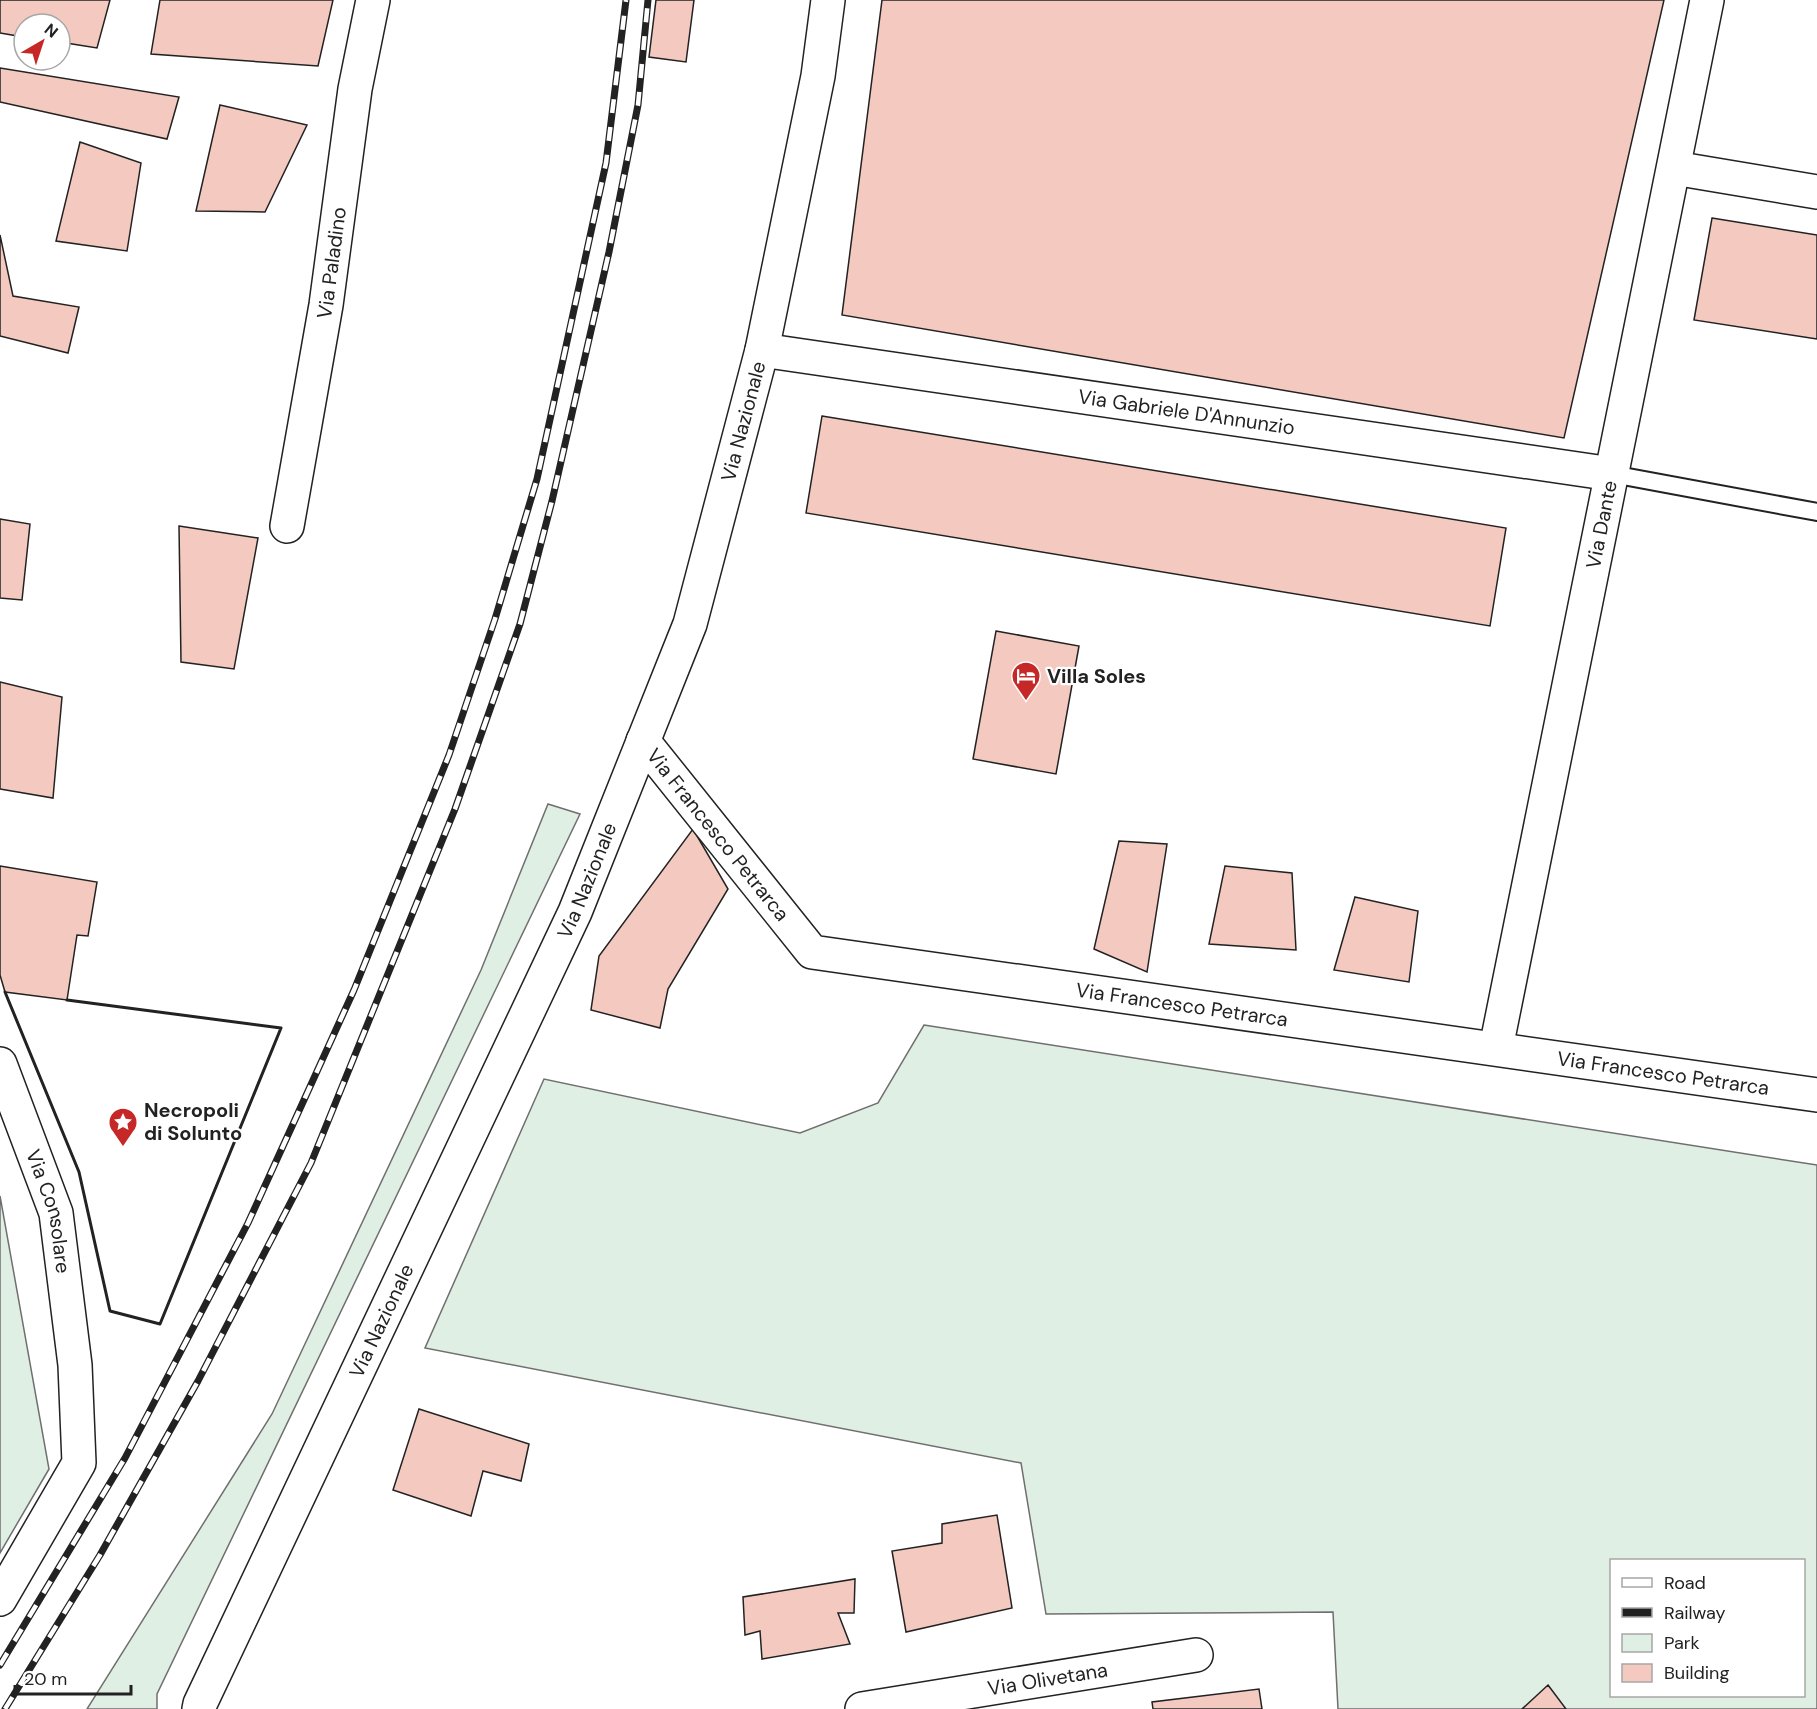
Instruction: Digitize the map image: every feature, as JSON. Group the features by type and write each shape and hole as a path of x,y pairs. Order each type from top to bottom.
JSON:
{"street":[{"name":"Via Paladino","path":"286,526 326,305 355,89 373,0"},
{"name":"Via Nazionale","path":"199,1709 575,912 690,624 762,350 818,76 828,0"},
{"name":"Via Dante","path":"1496,1048 1707,0"},
{"path":"1674,168 1817,192"},
{"name":"Via Gabriele D'Annunzio","path":"762,350 1612,474"},
{"name":"Via Francesco Petrarca","path":"643,741 812,952 1817,1095"},
{"name":"Via Consolare","path":"0,1064 56,1213 75,1365 79,1463 0,1599"},
{"name":"Via Olivetana","path":"862,1709 1196,1655"}],"lane":[{"path":"1612,474 1817,512"}],"green space":[{"path":"548,804 580,814 157,1694 157,1709 87,1709 272,1414 481,970"},
{"path":"924,1025 1817,1165 1817,1709 1338,1709 1333,1612 1046,1614 1021,1463 425,1348 544,1079 800,1133 878,1103"},
{"path":"0,1196 49,1469 0,1553"}],"building":[{"path":"0,0 110,0 97,48 72,44 72,12 12,12 12,35 0,33"},
{"path":"160,0 333,0 318,66 151,54"},
{"path":"656,0 694,0 686,62 649,57"},
{"path":"882,0 1664,0 1564,438 842,315"},
{"path":"0,68 12,70 12,72 25,72 179,97 167,139 0,102"},
{"path":"220,105 307,125 265,212 196,211"},
{"path":"80,142 141,163 127,251 56,241"},
{"path":"1712,218 1817,235 1817,339 1694,320"},
{"path":"0,235 13,296 79,307 68,353 0,336"},
{"path":"822,416 1506,528 1490,626 806,513"},
{"path":"0,519 30,524 22,600 0,598"},
{"path":"179,526 258,538 234,669 181,662"},
{"name":"Villa Soles","path":"996,631 1079,646 1056,774 973,759"},
{"path":"0,682 62,697 53,798 0,789"},
{"path":"693,829 728,889 668,989 660,1028 591,1010 599,956"},
{"path":"1119,841 1167,844 1147,972 1094,949"},
{"path":"0,866 97,882 88,936 77,935 67,1000 5,992 0,975"},
{"path":"1225,866 1292,873 1296,950 1209,944"},
{"path":"1355,897 1418,911 1409,982 1334,970"},
{"path":"419,1409 529,1444 521,1481 483,1471 471,1516 393,1490"},
{"path":"997,1515 1012,1608 906,1632 892,1551 942,1543 942,1524"},
{"path":"855,1579 854,1613 838,1613 850,1644 762,1659 760,1631 745,1635 743,1597"},
{"path":"1548,1685 1566,1709 1522,1709"},
{"path":"1259,1689 1262,1709 1153,1709 1152,1702"}],"railway":[{"path":"0,1665 125,1458 248,1223 354,990 449,755 495,619 537,479 606,163 626,0"},
{"path":"5,1709 100,1555 198,1381 311,1163 455,809 520,624 552,501 609,252 638,105 648,0"}],"wall":[{"path":"5,992 79,1172 110,1311 160,1324 281,1028 67,1000"}],"place":[{"name":"Villa Soles","path":"1026,702"},
{"name":"Necropoli di Solunto","path":"123,1148"}]}
